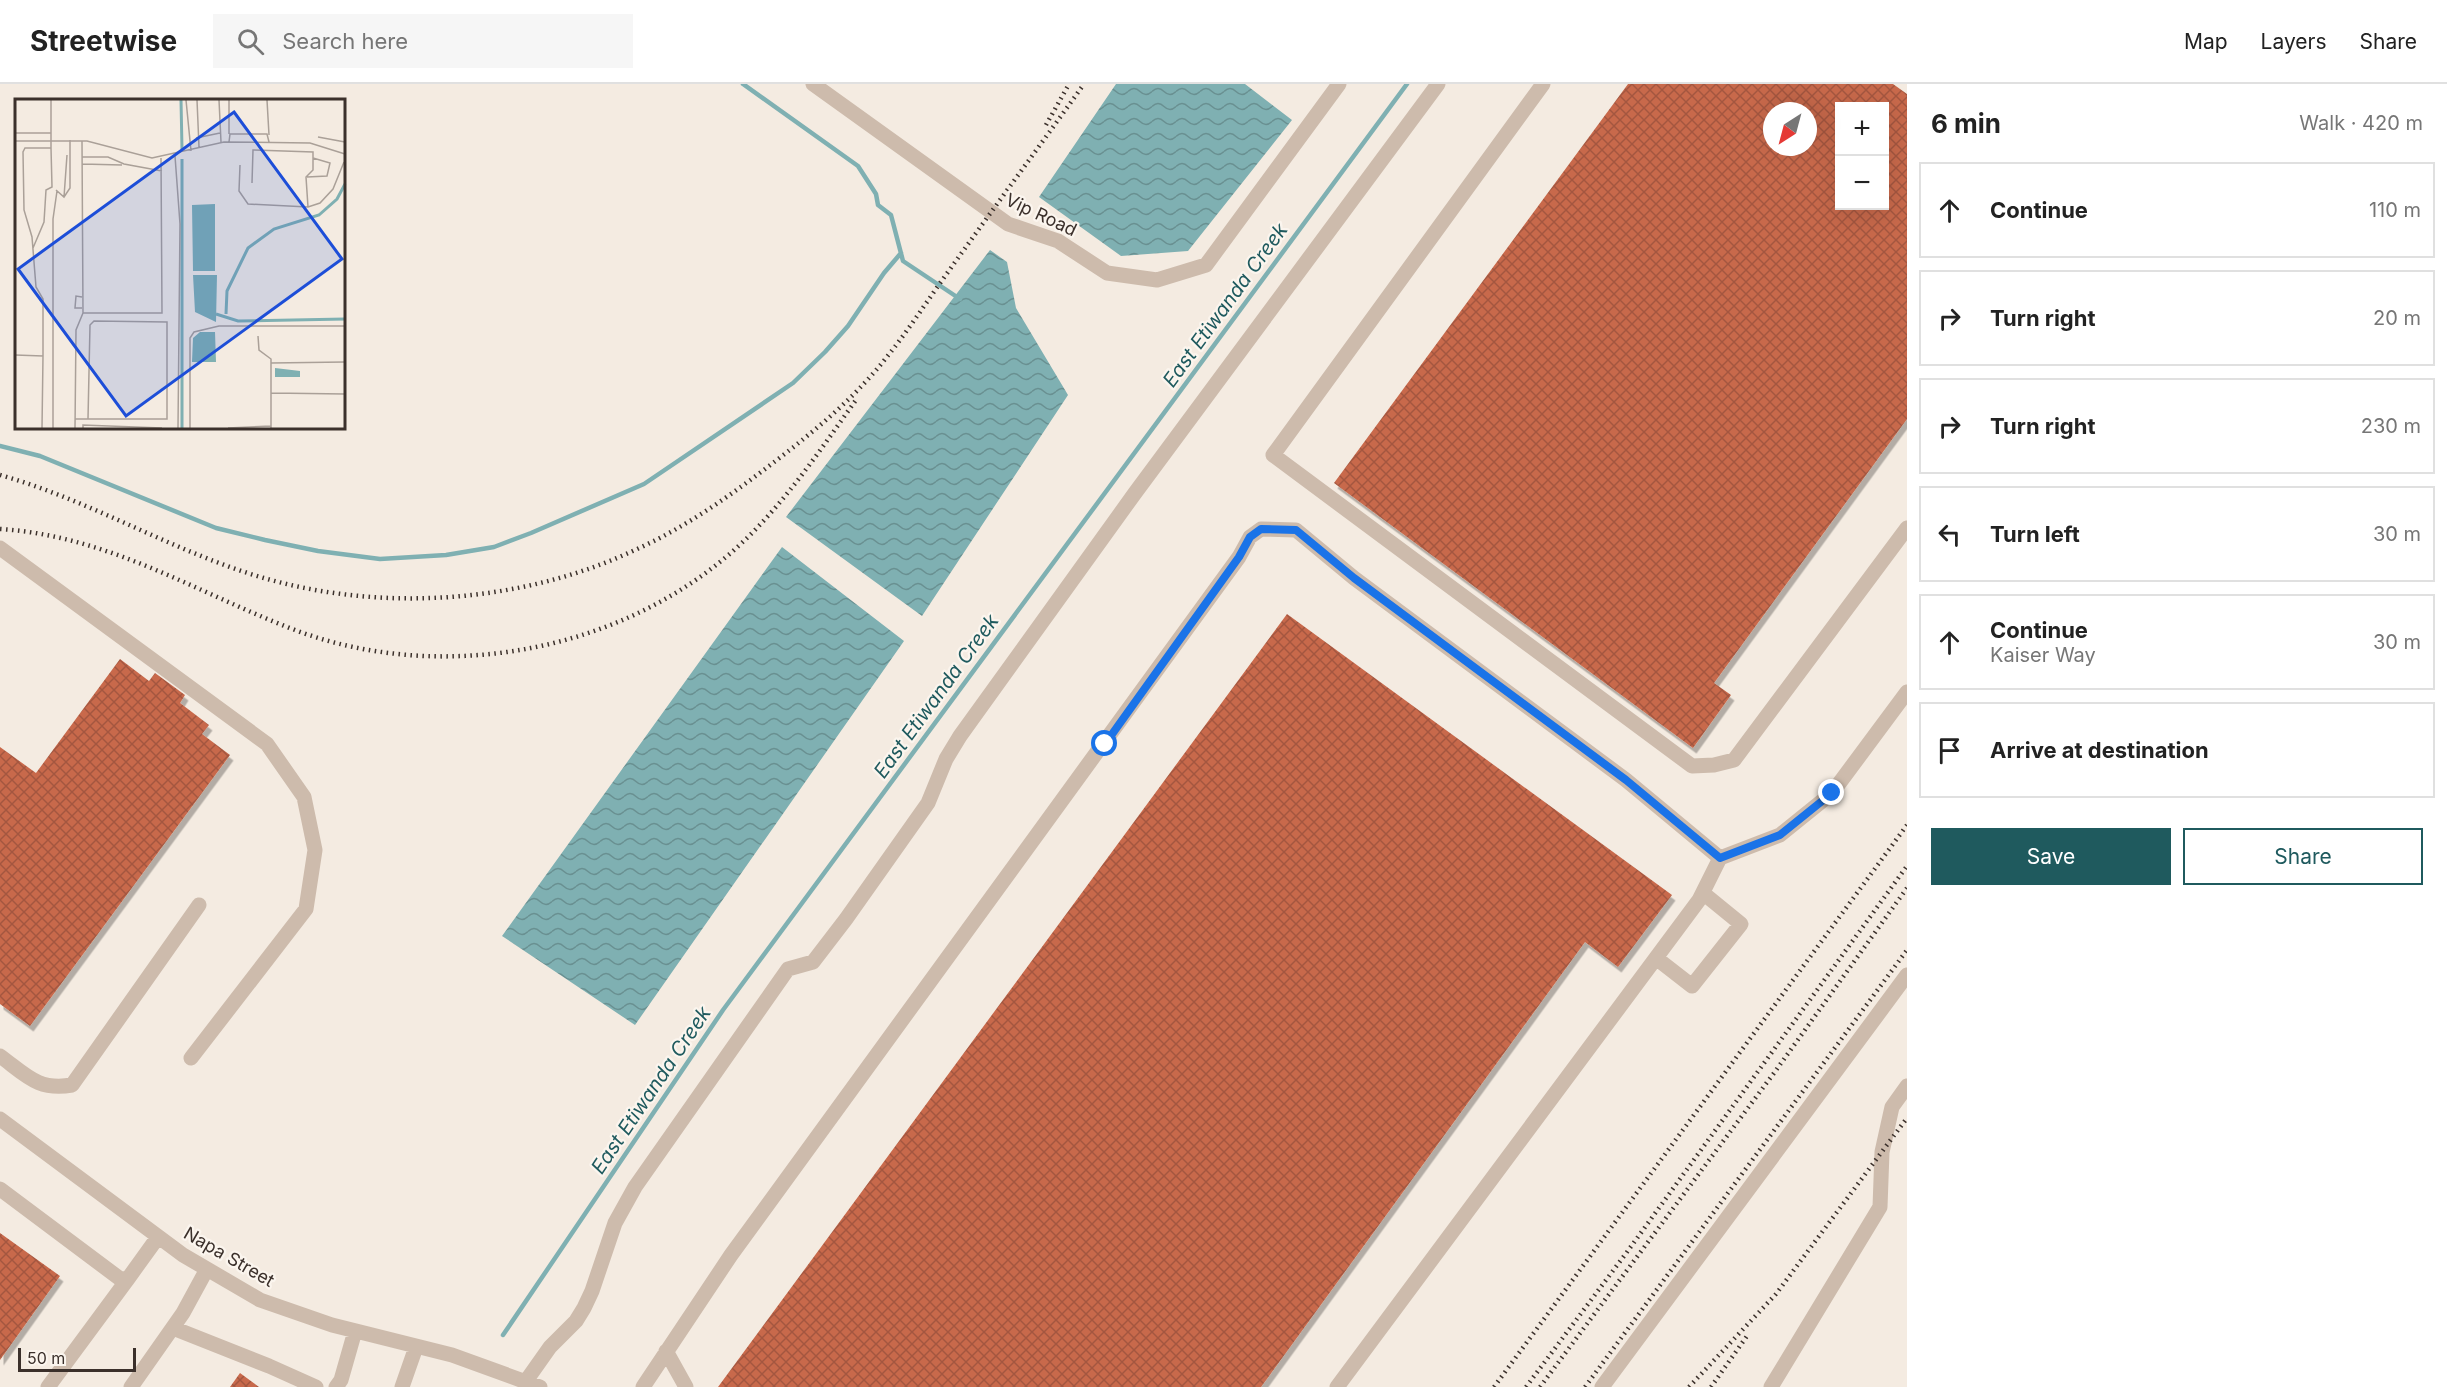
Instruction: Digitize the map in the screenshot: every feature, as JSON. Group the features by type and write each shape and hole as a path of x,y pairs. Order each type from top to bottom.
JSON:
{"street":[{"name":"Vip Road","path":"813,84 1008,224 1058,241 1107,273 1157,280 1206,265 1339,84"},
{"path":"526,1381 550,1347 576,1321 584,1308 615,1223 635,1187 788,969 813,962 846,920 928,803 946,759 960,736 1142,483 1438,84"},
{"path":"1543,84 1273,455 1692,766 1714,765 1734,760 1907,528"},
{"path":"643,1387 731,1255 1105,744 1239,557 1250,537 1261,529 1296,530 1354,578 1626,780 1720,858"},
{"path":"0,548 267,744 304,797 315,850 306,909 191,1059"},
{"path":"1337,1387 1656,958 1703,893 1720,858 1780,835 1832,793 1907,692"},
{"path":"1656,958 1692,986 1742,924 1703,893"},
{"path":"0,1056 43,1085 55,1088 72,1085 199,905"},
{"path":"1602,1387 1907,975"},
{"path":"1771,1387 1880,1207 1882,1152 1892,1107 1907,1086"},
{"name":"Napa Street","path":"0,1119 158,1237 260,1300 355,1331 452,1355 526,1381"},
{"path":"0,1190 119,1278 128,1280"},
{"path":"48,1387 158,1237"},
{"path":"130,1387 173,1328 207,1269"},
{"path":"173,1328 316,1387"},
{"path":"336,1387 341,1380 355,1331"},
{"path":"402,1387 416,1347"},
{"path":"666,1351 686,1387"}],"water":[{"path":"1116,84 1245,84 1292,120 1188,251 1121,256 1039,197"},
{"path":"990,250 1007,262 1016,308 1068,395 922,616 786,517"},
{"path":"782,547 904,641 635,1025 502,936"}],"building":[{"path":"1628,84 1893,84 1907,94 1907,419 1714,683 1731,695 1693,748 1334,483"},
{"path":"1287,614 1672,895 1618,967 1585,942 1261,1387 718,1387"},
{"path":"120,659 149,681 155,673 185,695 180,703 209,725 202,734 230,755 30,1026 0,1004 0,747 36,773"},
{"path":"0,1233 60,1276 0,1360"},
{"path":"240,1373 259,1387 230,1387"}],"waterway":[{"path":"743,84 858,166 876,194 878,205 891,215 903,261 960,299"},
{"name":"East Etiwanda Creek","path":"503,1335 723,1010 1407,84"},
{"path":"0,446 40,456 216,528 318,551 380,559 446,555 494,547 644,484 793,383 848,326 884,273 901,253"}],"railway":[{"path":"1046,125 1069,84"},
{"path":"0,475 73,501 180,547 253,575 334,593 378,597 466,596 553,580 595,567 635,550 705,512 785,454 846,402 902,337 1084,84"},
{"path":"0,529 78,542 115,554 295,630 353,647 414,655 475,655 536,647 595,631 652,606 704,574 750,535 779,503 856,400"},
{"path":"1494,1387 1907,825"},
{"path":"1526,1387 1627,1252 1907,866"},
{"path":"1540,1387 1774,1073 1907,888"},
{"path":"1585,1387 1907,950"},
{"path":"1689,1387 1776,1294 1907,1118"},
{"path":"1711,1387 1747,1336"}],"route":[{"path":"1105,744 1239,557 1250,537 1261,529 1296,530 1354,578 1626,780 1720,858 1780,835 1832,793"}]}
